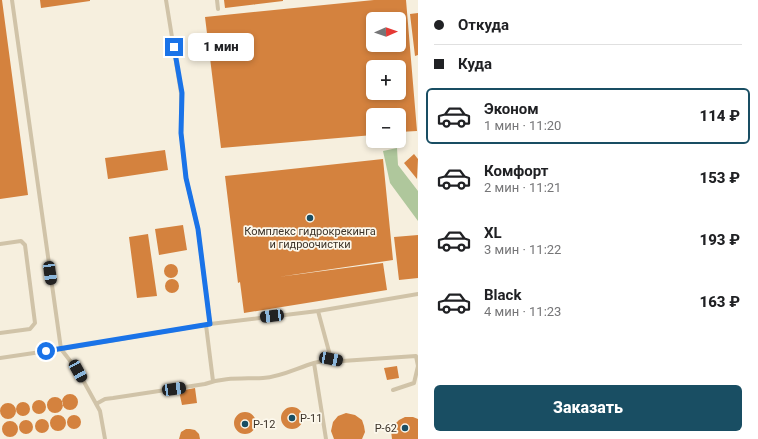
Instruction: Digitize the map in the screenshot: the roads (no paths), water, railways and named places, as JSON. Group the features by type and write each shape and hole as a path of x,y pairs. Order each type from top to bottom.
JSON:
{"lane":[{"path":"12,0 61,349 78,371 100,411 105,439"},
{"path":"166,0 182,93 181,133 186,178 198,229 213,381"},
{"path":"217,0 218,9"},
{"path":"0,244 21,241 25,245 35,323 30,329 0,333"},
{"path":"0,358 208,324 318,311 418,294"},
{"path":"318,311 331,359"},
{"path":"96,404 105,399 205,384 213,381 239,378 264,378 290,372 314,363 331,359 342,361 416,356 418,366 414,383 393,390"},
{"path":"314,363 326,439"}],"place":[{"name":"Комплекс гидрокрекинга и гидроочистки","path":"310,218"},
{"name":"Р-11","path":"292,418"},
{"name":"Р-12","path":"245,424"},
{"name":"Р-62","path":"405,428"}]}
